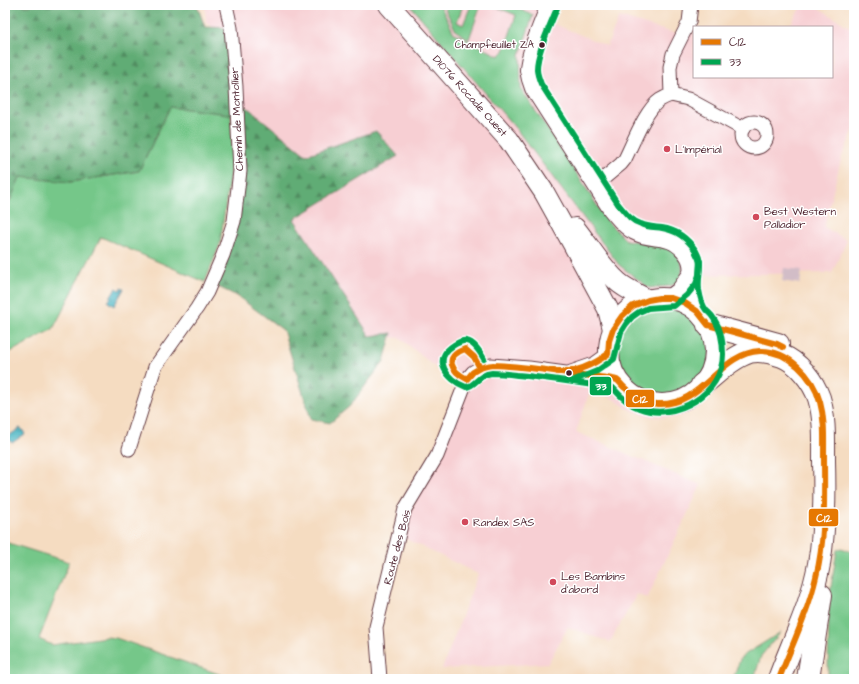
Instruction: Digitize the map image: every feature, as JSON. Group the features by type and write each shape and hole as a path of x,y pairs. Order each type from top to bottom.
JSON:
{"highway":[{"path":"703,318 777,344 798,355 816,372 824,383 834,409 837,436 836,496 808,679"},
{"path":"702,385 740,356 760,350 773,352 787,358 797,365 806,375 816,391 822,411 824,431 825,500 821,551 812,594 779,679"}],"main road":[{"name":"D1076 Rocade Ouest","path":"389,5 509,140 544,192"},
{"path":"544,192 586,240 609,273 618,282 648,300"},
{"path":"544,192 608,309 613,329"},
{"path":"671,298 685,303 703,318 714,340 715,356 711,372 702,385 690,396 674,403 658,404 637,398 628,392 617,380 611,367 608,354 609,341 613,329 622,316 633,306 648,300 671,298"}],"street":[{"name":"Chemin de Montollier","path":"128,449 155,367 207,292 223,255 234,221 240,171 232,28 226,5"},
{"path":"550,5 531,59 529,69 534,88 597,184 612,210 625,224 635,231 649,235 666,237 673,240 682,247 692,260 693,273 691,291 703,318"},
{"path":"672,95 670,67 673,54 689,22 691,5"},
{"path":"597,184 625,159 653,106 660,100 672,95 688,100 743,129"},
{"path":"671,298 680,292 693,273"},
{"path":"569,373 594,364 608,354"},
{"name":"Route des Bois","path":"380,679 376,627 405,509 437,456 467,379 473,372 491,365 569,373"},
{"path":"569,373 617,380"}],"shaded area":[{"path":"205,5 558,5 552,23 607,46 619,17 674,33 693,33 693,78 833,78 833,26 790,26 802,5 814,5 854,30 854,129 842,156 824,227 847,240 832,273 701,275 702,295 716,314 729,338 724,382 700,408 676,418 650,417 630,410 592,385 576,432 701,485 647,599 637,594 610,642 568,627 548,663 442,669 478,574 402,537 457,385 400,338 370,336 289,218 233,100 221,32 206,23"},
{"path":"784,268 802,270 800,284 782,281"}],"green space":[{"path":"5,5 197,5 205,27 231,28 237,99 306,155 376,131 398,156 294,219 370,336 392,333 384,361 350,406 330,423 311,419 283,330 237,296 216,286 238,212 237,115 170,107 139,171 70,182 20,177 11,199 5,195"},
{"path":"410,5 440,5 454,33 499,56 504,51 516,15 496,7 497,5 509,5 533,15 520,55 521,89 607,221 626,240 672,247 682,263 682,271 679,282 670,286 649,288 619,265 517,130"},
{"path":"446,5 463,5 457,22 463,25 471,5 481,5 469,39 456,31 445,9"},
{"path":"170,107 231,114 232,159 220,244 205,282 101,237 53,329 5,355 5,212 20,177 70,182 139,171"},
{"path":"663,305 681,309 696,319 706,334 710,352 706,370 696,385 681,395 663,399 645,395 630,385 620,370 616,352 620,334 630,319 645,309"},
{"path":"5,542 69,562 39,639 52,645 106,637 116,638 233,679 5,679"},
{"path":"842,548 854,553 854,679 828,679 829,599 837,550"},
{"path":"781,632 761,656 754,679 733,679 741,657"}],"water":[{"path":"116,288 120,290 121,288 124,289 114,306 108,302"},
{"path":"20,428 25,434 12,443 7,437"}],"transit line":[{"name":"33","path":"484,359 474,345 463,341 454,345 447,351 444,356 444,369 459,384 466,387 472,385 483,376 492,373 553,379 613,388 621,397 631,404 639,408 653,411 667,411 681,408 694,401 706,392 715,381 721,368 723,345 718,327 701,300 699,290 700,261 696,251 677,233 667,229 637,223 626,213 618,204 541,84 537,73 539,55 557,8"},
{"name":"33","path":"572,381 597,371 614,359 621,332 632,317 648,308 674,306 687,295 696,284 699,275 700,261 696,253"},
{"name":"C12","path":"558,372 584,368 597,362 608,354 609,341 613,329 622,316 633,306 648,300 659,298 671,298 685,303 697,311 708,325 783,347"},
{"name":"C12","path":"465,349 474,357 480,368 473,372 467,379 461,376 452,364 454,356 458,352 465,349"},
{"name":"C12","path":"480,368 493,365 542,369 617,380 628,391 640,399 657,404 673,403 687,397 699,389 721,369 745,354 760,351 770,352 780,355 798,366 812,383 817,392 823,416 824,517 819,562 813,590 779,679"}],"place":[{"name":"Champfeuillet ZA","path":"542,45"},
{"name":"L'Impérial","path":"667,149"},
{"name":"Best Western Palladior","path":"756,217"},
{"name":"Randex SAS","path":"465,522"},
{"name":"Les Bambins d’abord","path":"553,582"}]}
